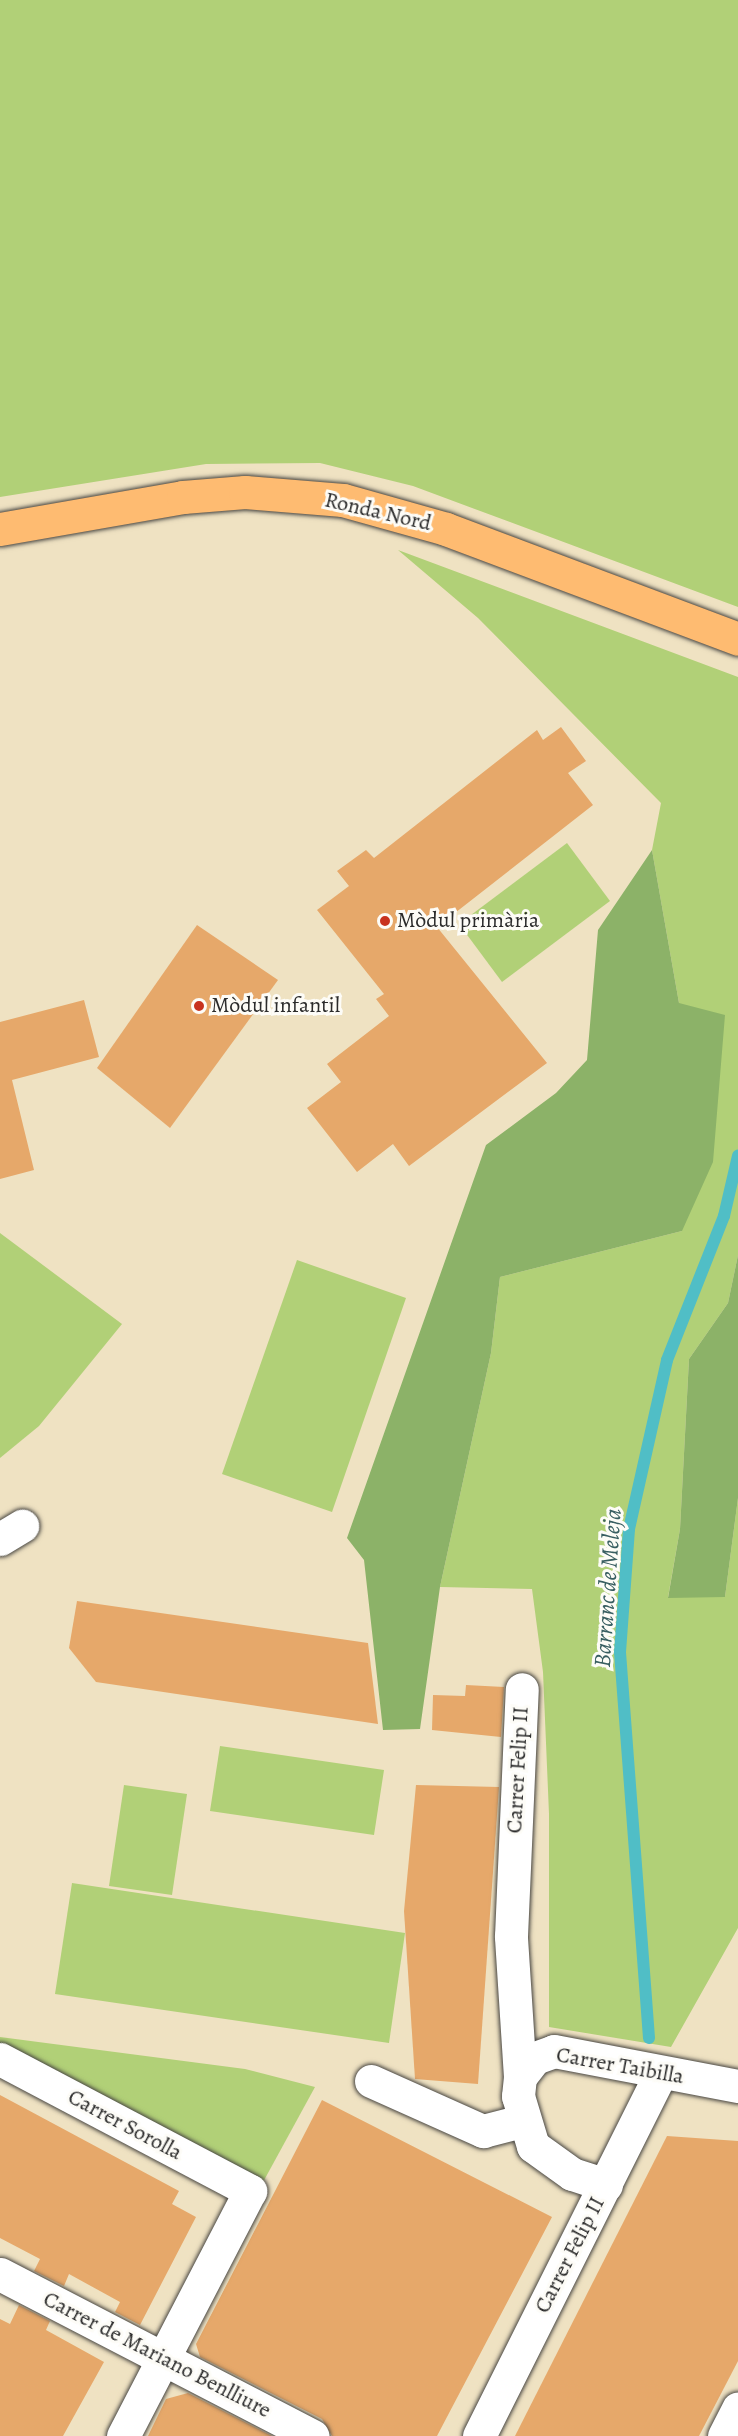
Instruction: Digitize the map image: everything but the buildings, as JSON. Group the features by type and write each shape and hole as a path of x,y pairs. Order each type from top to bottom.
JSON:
{"main road":[{"name":"Ronda Nord","path":"0,529 183,497 244,492 343,500 436,525 738,639"}],"street":[{"name":"Carrer Felip II","path":"520,2077 511,1936 522,1689"},
{"path":"516,2031 525,2043 554,2051"},
{"name":"Carrer Taibilla","path":"520,2077 535,2058 554,2051 660,2074 738,2086"},
{"name":"Carrer Sorolla","path":"0,2059 250,2191 166,2359"},
{"name":"Carrer Felip II","path":"479,2436 660,2074"},
{"path":"520,2077 522,2121 545,2158 606,2185"},
{"path":"371,2081 483,2131 522,2121"},
{"name":"Carrer de Mariano Benlliure","path":"0,2274 314,2436"},
{"path":"123,2436 166,2359"},
{"path":"724,2436 738,2408"}],"green space":[{"path":"0,0 738,0 738,607 413,486 320,463 206,464 0,497"},
{"path":"398,550 738,677 738,1255 728,1303 689,1359 680,1529 668,1597 725,1597 738,1498 738,1928 671,2047 549,2027 549,1814 543,1672 532,1589 440,1587 491,1353 500,1277 682,1231 679,1003 652,850 661,803 478,618"},
{"path":"567,843 610,901 502,982 459,924"},
{"path":"652,850 679,1003 725,1015 713,1162 682,1231 500,1277 491,1353 440,1587 420,1729 383,1730 364,1560 347,1538 486,1145 556,1093 587,1060 598,930"},
{"path":"0,1233 122,1324 39,1426 0,1458"},
{"path":"738,1255 738,1498 725,1597 668,1598 680,1529 689,1359 728,1303"},
{"path":"297,1260 406,1298 332,1512 222,1474"},
{"path":"220,1746 384,1770 374,1835 210,1811"},
{"path":"124,1785 187,1794 172,1895 109,1886"},
{"path":"72,1883 405,1933 389,2043 55,1994"},
{"path":"0,2037 245,2069 315,2087 262,2184 0,2045"}],"waterway":[{"name":"Barranc de Meleja","path":"649,2038 620,1652 629,1529 667,1360 724,1216 738,1156"}],"place":[{"name":"Mòdul primària","path":"385,921"},
{"name":"Mòdul infantil","path":"199,1006"}]}
